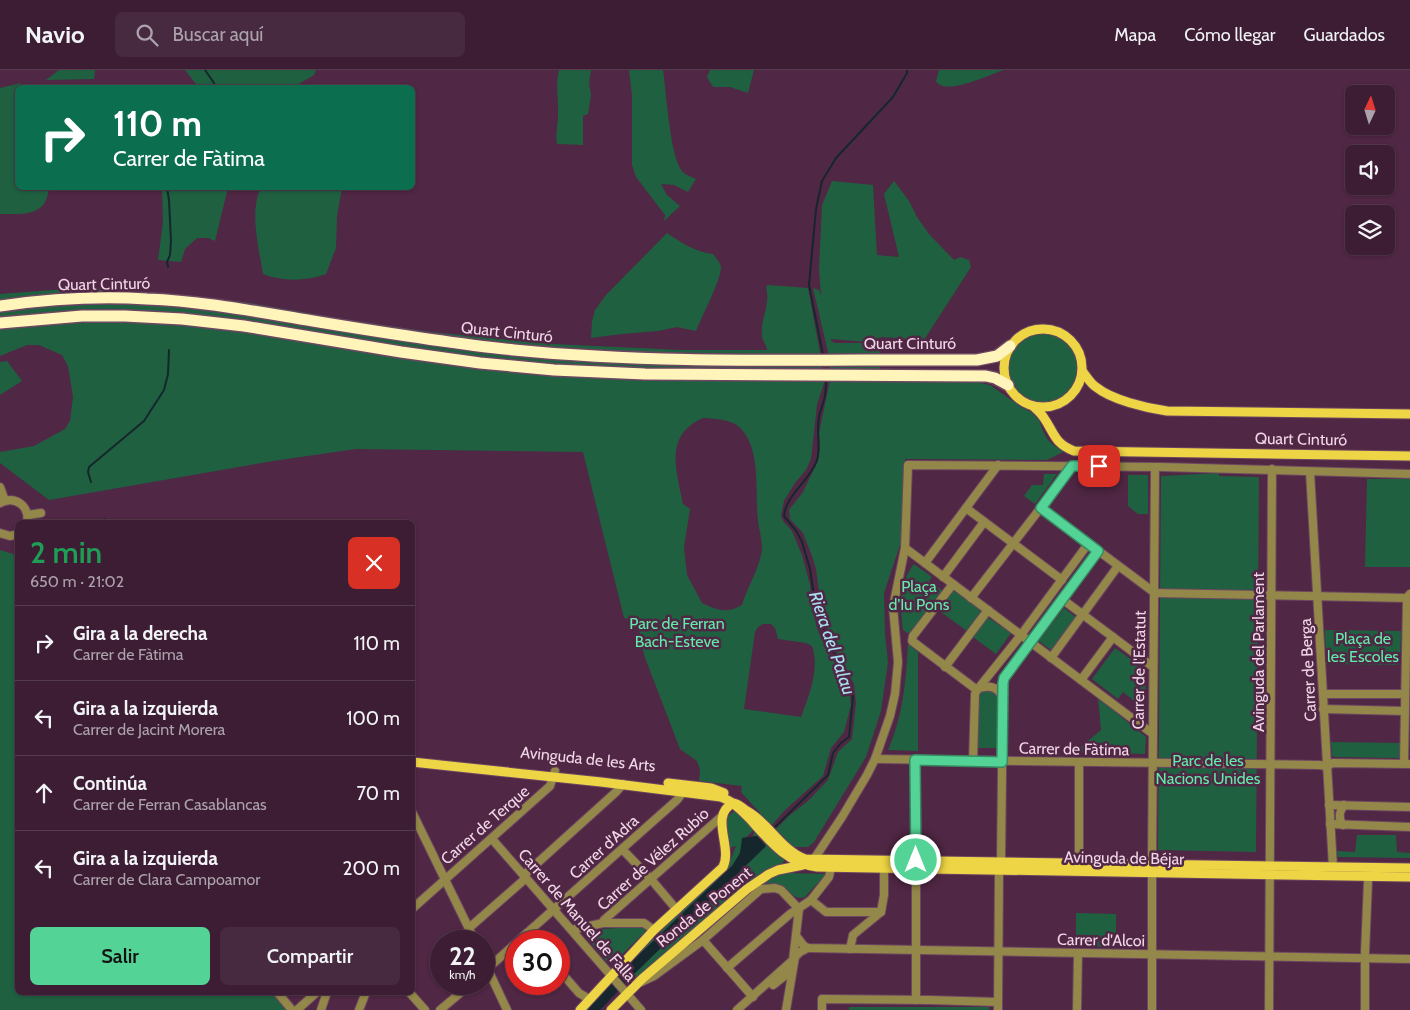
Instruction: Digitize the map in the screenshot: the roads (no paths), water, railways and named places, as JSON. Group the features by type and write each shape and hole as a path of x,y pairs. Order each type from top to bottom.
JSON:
{"highway":[{"name":"Quart Cinturó","path":"0,306 25,300 62,297 147,299 206,304 417,338 514,350 613,356 766,360 977,360 997,356 1010,346"},
{"path":"0,300 25,300"},
{"name":"Quart Cinturó","path":"0,323 101,316 161,317 205,321 401,352 519,367 645,374 986,376 1001,380 1008,385"},
{"path":"0,329 28,322"}],"main road":[{"path":"1042,328 1056,330 1066,336 1076,346 1082,360 1083,372 1076,390 1066,400 1052,406 1033,406 1017,397 1008,385 1004,375 1004,365 1010,346 1018,338 1031,330 1042,328"},
{"name":"Quart Cinturó","path":"1083,372 1092,384 1105,392 1140,405 1167,411 1410,414"},
{"name":"Quart Cinturó","path":"1033,406 1043,415 1057,441 1074,451 1410,456"},
{"name":"Avinguda de les Arts","path":"415,755 717,796 727,799 727,809 755,819"},
{"name":"Avinguda de les Arts","path":"415,762 711,788 728,794 739,801 755,819"},
{"name":"Ronda de Ponent","path":"580,1010 654,930 723,867 726,862 727,809"},
{"path":"755,819 784,850"},
{"name":"Avinguda de Béjar","path":"784,850 805,859 873,860 999,871 1152,868 1270,870 1410,878"},
{"name":"Avinguda de Béjar","path":"784,850 804,865 833,870 1001,862 1079,863 1152,868"},
{"name":"Avinguda de Béjar","path":"833,870 844,863 873,860"},
{"name":"Ronda de Ponent","path":"611,1010 642,979 695,932 761,878 778,870 804,865"},
{"name":"Avinguda de Béjar","path":"1270,870 1332,867 1410,868"}],"street":[{"name":"Ronda de Ponent","path":"804,865 814,859 854,797 875,759 890,716 895,694 898,652 893,607 896,585 906,548 908,465 998,465"},
{"path":"925,563 998,465 1272,469 1310,472 1410,474"},
{"path":"971,598 1072,466"},
{"name":"Carrer de l'Estatut","path":"1152,1010 1155,467"},
{"name":"Avinguda del Parlament","path":"1269,1010 1272,469"},
{"name":"Carrer de Berga","path":"1310,472 1332,867"},
{"path":"0,487 2,502 11,500 21,503 25,508 27,519 41,513"},
{"path":"966,508 1062,580"},
{"path":"1041,508 1155,593 1409,596 1404,711 1407,764"},
{"path":"943,577 984,522"},
{"path":"0,533 10,536 15,535"},
{"path":"973,761 975,694 1088,544"},
{"path":"906,548 1153,734"},
{"path":"1001,862 1004,678 1098,551"},
{"name":"Ronda de Ponent","path":"901,572 915,555"},
{"path":"1051,658 1118,566"},
{"path":"953,584 913,636 913,643 978,689"},
{"path":"1062,599 1154,666"},
{"path":"945,667 988,610"},
{"path":"1081,680 1114,637"},
{"path":"978,689 988,686 995,688 1003,698"},
{"path":"1323,694 1405,694"},
{"path":"1339,694 1336,702 1339,710"},
{"path":"1392,694 1395,699 1392,710"},
{"path":"1324,709 1404,711"},
{"name":"Carrer de Fàtima","path":"875,759 1327,766 1333,763 1407,764"},
{"path":"915,760 916,1000"},
{"path":"1079,763 1079,863"},
{"name":"Carrer de Terque","path":"415,906 550,786 555,774"},
{"path":"415,818 469,928 525,879 524,875 623,784"},
{"name":"Carrer d'Adra","path":"531,930 623,850 677,800 684,791"},
{"path":"1329,805 1410,807"},
{"path":"1343,825 1339,815 1344,805"},
{"name":"Carrer de Vélez Rubio","path":"603,923 604,920 727,809"},
{"path":"1330,824 1410,826"},
{"name":"Carrer de Manuel de Falla","path":"492,839 641,1010"},
{"path":"623,850 677,910"},
{"path":"850,949 853,935 881,912 884,895 884,869"},
{"path":"727,968 790,914 811,900 833,870"},
{"path":"822,1010 822,999 916,1000 998,1006 999,871"},
{"path":"1366,953 1368,882"},
{"name":"Ronda de Ponent","path":"640,982 654,976 702,940 761,889 781,890 799,909"},
{"name":"Carrer de Terque","path":"415,900 426,896"},
{"path":"811,900 826,912 881,912"},
{"path":"738,1010 792,960 797,937 799,909"},
{"path":"572,930 603,923 644,922 654,930"},
{"path":"786,1010 792,970 797,954 808,948 797,937"},
{"path":"702,940 753,997"},
{"name":"Carrer d'Alcoi","path":"808,948 1410,959"},
{"name":"Carrer d'Adra","path":"495,963 505,953"},
{"path":"1077,1010 1078,953"},
{"path":"1365,962 1365,1010"},
{"path":"743,1010 792,970"},
{"path":"570,983 579,993 589,999"},
{"path":"495,988 507,1010"},
{"path":"280,995 292,1010"},
{"path":"297,1010 314,995"},
{"path":"321,1010 326,995"},
{"path":"359,1010 365,995"},
{"path":"412,995 424,1010"},
{"path":"440,1010 458,995"}],"waterway":[{"path":"205,70 214,85"},
{"name":"Riera del Palau","path":"823,355 809,285 816,209 822,181 836,158 893,97 907,70"},
{"path":"167,190 171,241 170,255 167,262 168,267"},
{"path":"91,482 88,472 89,467 144,421 164,390 168,374 169,350"},
{"name":"Riera del Palau","path":"773,829 828,775 833,753 849,737 853,697 850,686 816,609 810,569 802,542 797,532 784,516 793,494 814,468 817,460 819,449 818,422 826,389 826,380"}],"park label":[{"name":"Plaça d'Iu Pons","path":"919,595"},
{"name":"Parc de Ferran Bach-Esteve","path":"677,632"},
{"name":"Plaça de les Escoles","path":"1363,647"},
{"name":"Parc de les Nacions Unides","path":"1208,769"}]}
